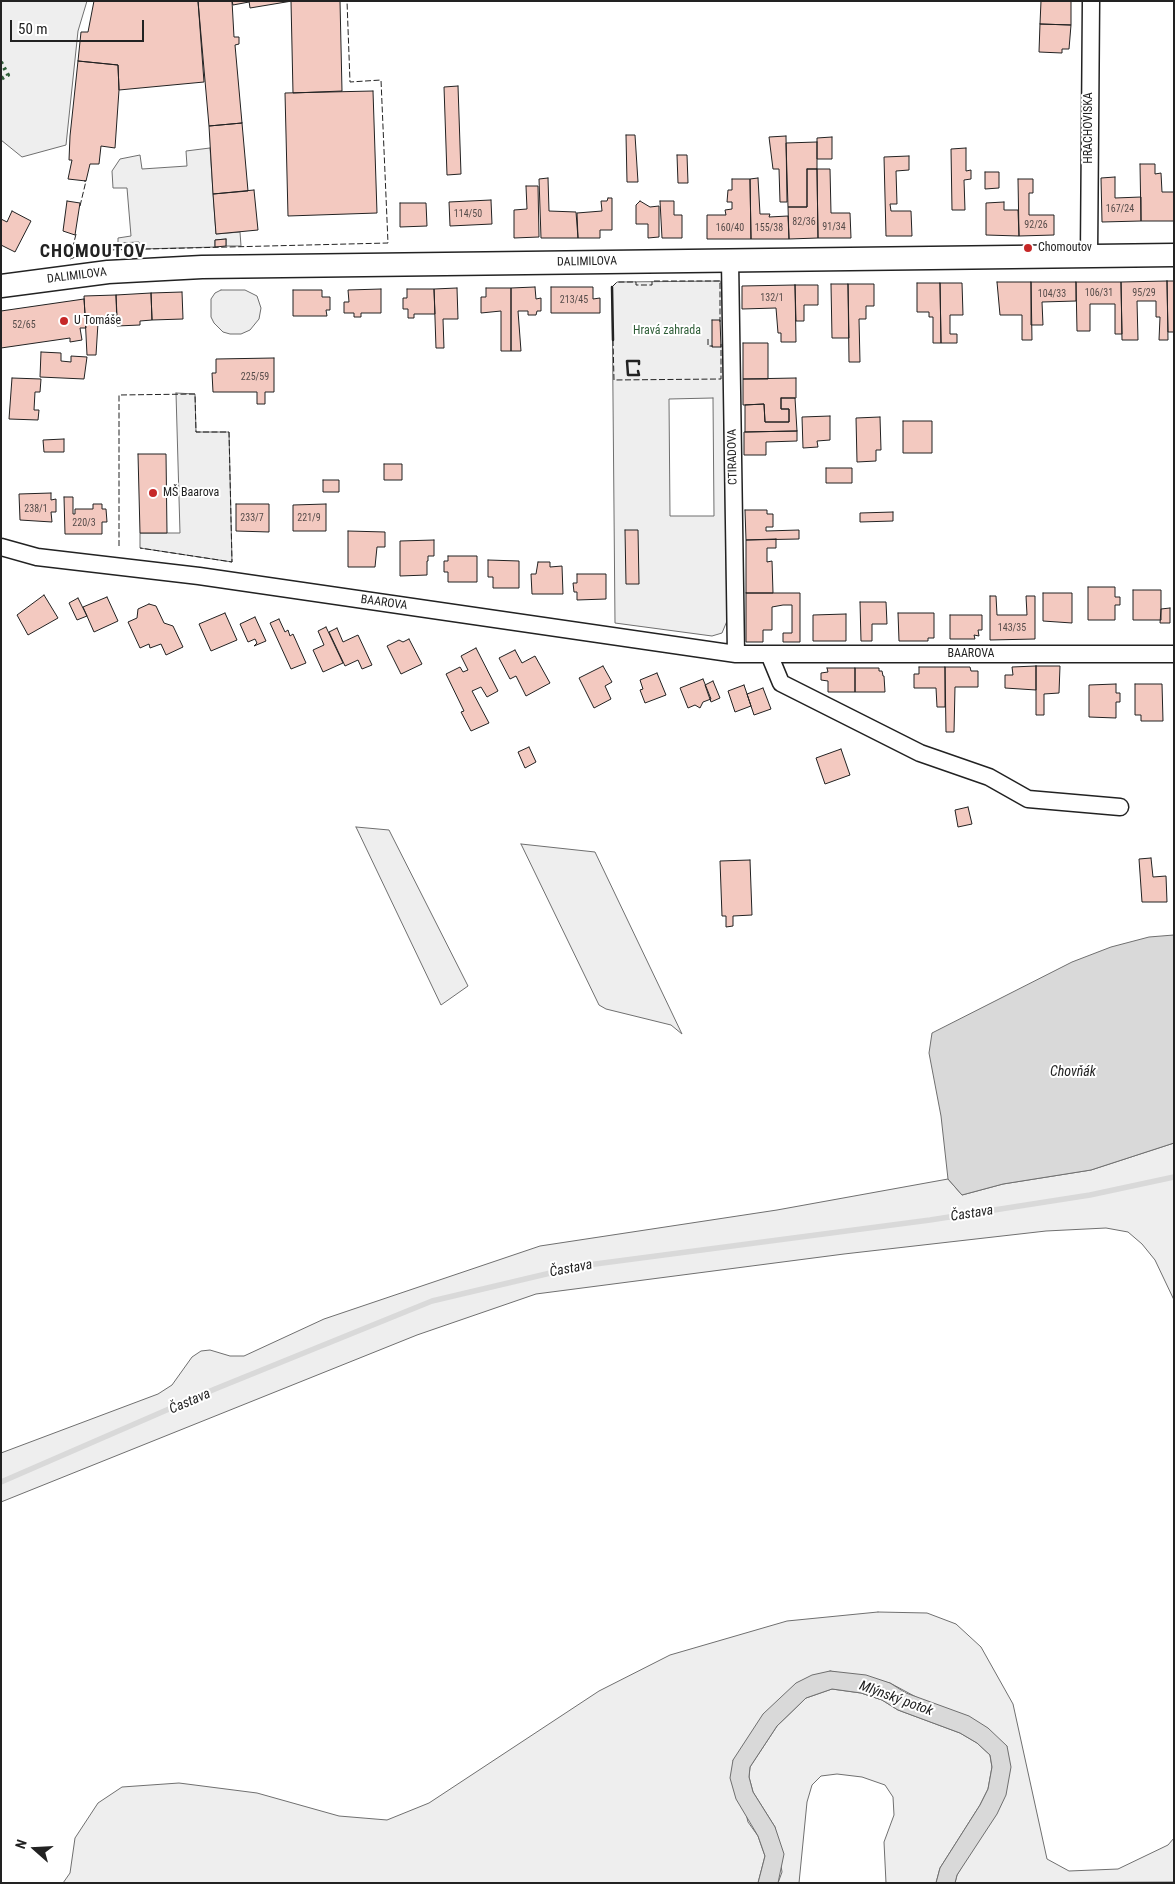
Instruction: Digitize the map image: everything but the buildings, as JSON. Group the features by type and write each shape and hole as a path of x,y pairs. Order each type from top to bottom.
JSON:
{"main road":[{"name":"DALIMILOVA","path":"1,286 108,272 202,267 1174,255"}],"street":[{"name":"HRACHOVISKA","path":"1089,256 1091,1"},
{"name":"CTIRADOVA","path":"730,260 736,654"},
{"name":"BAAROVA","path":"1,547 37,557 199,576 736,654 1174,654"},
{"path":"769,654 781,683 920,753 989,777 1028,799 1120,807"}],"green space":[{"path":"1,1 87,1 78,31 66,145 22,157 1,140"},
{"path":"210,148 216,234 240,232 241,246 226,246 226,239 215,240 215,247 140,249 139,242 118,243 118,238 131,236 127,188 113,188 112,171 120,159 140,155 142,169 187,166 186,151"},
{"name":"Hravá zahrada","path":"720,281 722,285 727,621 722,633 712,636 615,623 612,287 617,282","holes":["713,398 714,516 670,516 669,399"]},
{"path":"221,290 245,290 257,296 261,308 259,319 250,330 241,334 230,334 223,332 214,323 211,317 211,299 215,293"},
{"path":"176,393 195,394 196,432 229,432 232,562 140,548 140,533 180,533"},
{"path":"356,827 389,830 468,986 441,1005"},
{"path":"521,844 595,852 682,1034 671,1025 606,1009 599,1005"},
{"path":"1174,1143 1174,1300 1155,1260 1142,1244 1128,1232 1106,1228 1046,1231 844,1254 536,1294 417,1335 1,1502 1,1453 158,1394 172,1385 192,1357 201,1351 210,1350 230,1356 244,1356 324,1319 540,1246 777,1210 948,1179 962,1195 1003,1184 1091,1170"},
{"path":"878,1612 927,1613 956,1624 981,1647 1013,1704 1047,1859 1069,1871 1118,1869 1168,1845 1174,1838 1174,1882 955,1883 957,1875 970,1853 1007,1746 890,1683 830,1671 733,1760 748,1822 758,1836 765,1856 758,1883 63,1883 70,1873 75,1838 98,1803 122,1787 179,1783 257,1793 339,1816 387,1820 429,1803 599,1691 670,1655 787,1621"},
{"path":"832,1689 861,1693 882,1700 898,1710 960,1733 977,1743 990,1755 992,1767 988,1789 940,1868 936,1883 886,1883 884,1842 894,1815 893,1797 885,1785 862,1777 837,1774 821,1776 812,1785 807,1802 799,1883 778,1883 782,1872 775,1827 753,1792 749,1777 750,1767 777,1726 806,1698"}],"water":[{"name":"Chovňák","path":"1174,935 1174,1143 1091,1170 1003,1184 962,1195 948,1179 941,1116 929,1053 932,1033 1072,962 1111,947 1149,937"},
{"name":"Mlýnský potok","path":"830,1671 866,1675 890,1683 906,1693 969,1716 988,1728 1007,1746 1011,1767 1006,1795 997,1814 957,1875 955,1883 936,1883 940,1868 988,1789 992,1767 990,1755 977,1743 960,1733 898,1710 882,1700 861,1693 832,1689 806,1698 777,1726 750,1767 749,1777 753,1792 775,1827 784,1854 778,1883 758,1883 765,1856 758,1836 736,1799 730,1778 733,1760 763,1714 796,1683 812,1675"}],"waterway":[{"name":"Častava","path":"1,1482 215,1389 432,1301 580,1266 930,1220 1090,1195 1174,1177"}],"hedge":[{"path":"1,62 8,75 1,79"}],"fence":[{"path":"76,234 70,259 95,250 388,243 381,80 350,82 347,1"},
{"path":"80,206 86,181 84,181"},
{"path":"612,287 617,282 636,282 636,285 652,285 652,281 720,281 720,322"},
{"path":"708,339 708,346 713,346"},
{"path":"613,340 614,380 721,379 721,344"},
{"path":"119,546 119,395 195,394 196,432 229,432 232,562 140,548"}],"wall":[{"path":"612,287 613,340"},
{"path":"638,371 639,375 628,375 627,361 639,361 639,364"}],"place":[{"name":"Chomoutov","path":"1028,248"},
{"name":"U Tomáše","path":"64,321"},
{"name":"MŠ Baarova","path":"153,493"}],"district":[{"name":"CHOMOUTOV","path":"93,252"}]}
